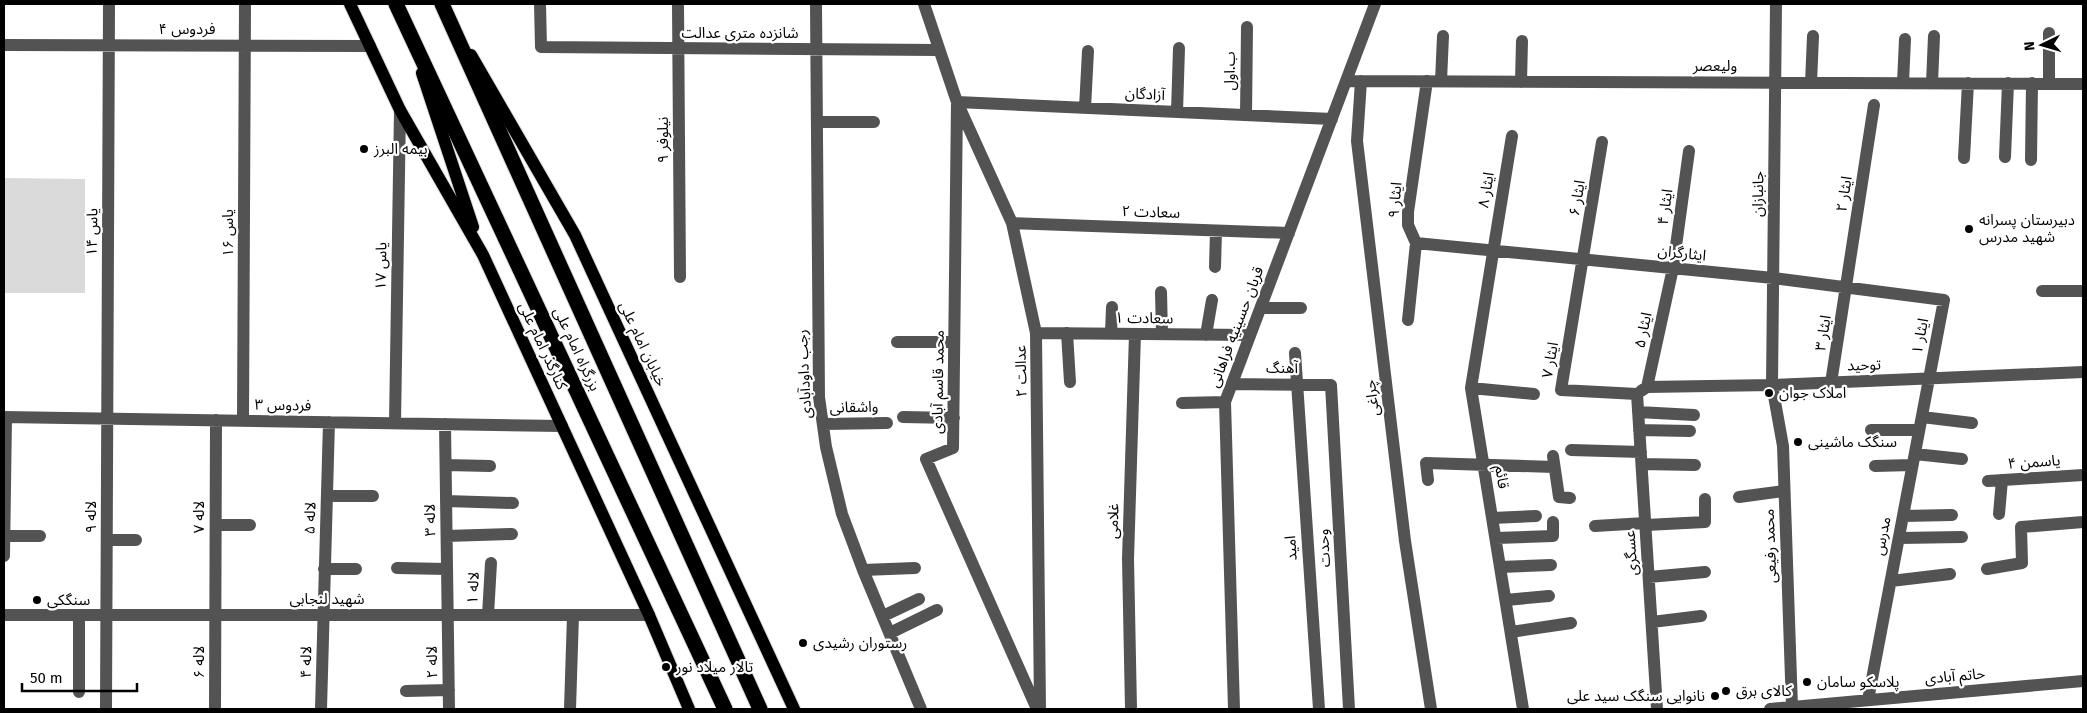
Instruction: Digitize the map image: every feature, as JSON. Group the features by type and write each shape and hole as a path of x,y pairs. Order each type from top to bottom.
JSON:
{"highway":[{"name":"بزرگراه امام علی","path":"396,4 725,709"},
{"name":"بزرگراه امام علی","path":"442,4 760,709"}],"main road":[{"name":"کنارگذر امام علی","path":"350,4 400,110 483,255 649,615 689,709"},
{"name":"خیابان امام علی","path":"442,4 575,234 794,709"},
{"path":"405,22 483,255"}],"street":[{"name":"یاس ۱۴","path":"106,418 109,4"},
{"name":"یاس ۱۶","path":"243,421 245,4"},
{"name":"شانزده متری عدالت","path":"540,4 541,47 938,50"},
{"name":"نیلوفر ۹","path":"678,4 680,277"},
{"name":"رجب داودآبادی","path":"816,4 819,397 822,424 842,514 863,570 921,709"},
{"name":"عدالت ۲","path":"924,4 957,102 1012,223 1036,332 1039,709"},
{"name":"قربان حسینیه فراهانی","path":"1234,709 1225,402 1375,4"},
{"name":"جانبازان","path":"1772,385 1776,4"},
{"name":"ب.اول","path":"1246,115 1247,27"},
{"path":"2049,84 2050,33"},
{"path":"1441,81 1443,36"},
{"path":"1811,83 1813,36"},
{"path":"1932,83 1934,36"},
{"path":"1903,83 1905,40"},
{"path":"1521,82 1522,41"},
{"name":"فردوس ۴","path":"4,45 370,46"},
{"path":"1177,112 1179,48"},
{"path":"1085,108 1088,52"},
{"name":"ولیعصر","path":"1346,81 2083,84"},
{"name":"چراغی","path":"1361,81 1357,141 1406,541 1430,709"},
{"name":"ایثار ۹","path":"1408,320 1416,243 1408,225 1408,212 1427,81"},
{"path":"1964,158 1968,83"},
{"path":"2005,157 2008,83"},
{"path":"2031,160 2032,83"},
{"name":"آزادگان","path":"957,102 1332,119"},
{"name":"محمد قاسم آبادی","path":"957,102 953,448 926,459 1039,709"},
{"name":"ایثار ۲","path":"1846,287 1874,105"},
{"name":"یاس ۱۷","path":"395,423 400,110"},
{"path":"817,122 874,122"},
{"name":"ایثار ۸","path":"1493,250 1512,136"},
{"name":"ایثار ۶","path":"1584,259 1602,142"},
{"name":"ایثار ۴","path":"1673,268 1690,151"},
{"name":"سعادت ۲","path":"1012,223 1289,233"},
{"path":"1215,267 1216,230"},
{"name":"ایثارگران","path":"1416,243 1773,278 1944,300"},
{"name":"قائم","path":"1493,250 1471,388 1523,709"},
{"name":"ایثار ۷","path":"1584,259 1562,390 1642,391"},
{"name":"ایثار ۵","path":"1642,391 1673,268"},
{"name":"ایثار ۳","path":"1831,383 1846,287"},
{"path":"2042,291 2083,291"},
{"path":"1161,292 1162,334"},
{"path":"1206,335 1212,300"},
{"name":"ایثار ۱","path":"1928,379 1944,300"},
{"path":"1110,334 1112,307"},
{"path":"1261,308 1301,308"},
{"name":"سعادت ۱","path":"1036,332 1250,335"},
{"path":"1067,333 1070,382"},
{"name":"غلامی","path":"1131,709 1128,559 1135,334"},
{"path":"897,342 954,342"},
{"name":"امید","path":"1295,353 1319,709"},
{"name":"توحید","path":"1642,391 2083,372"},
{"name":"مدرس","path":"1877,703 1891,581 1928,379"},
{"name":"آهنگ","path":"1232,384 1331,385"},
{"name":"وحدت","path":"1331,385 1349,709"},
{"name":"محمد رفیعی","path":"1772,385 1783,446 1792,707"},
{"path":"1471,388 1534,394"},
{"name":"عسگری","path":"1642,391 1638,412 1657,709"},
{"path":"1182,403 1225,402"},
{"path":"1638,412 1694,415"},
{"path":"4,556 5,417"},
{"name":"فردوس ۳","path":"5,417 562,426"},
{"path":"903,417 954,418"},
{"path":"1922,417 1972,423"},
{"name":"لاله ۹","path":"106,418 108,615 106,709"},
{"name":"لاله ۷","path":"215,615 216,420"},
{"name":"لاله ۵","path":"323,615 329,422"},
{"name":"واشقانی","path":"822,424 887,423"},
{"name":"لاله ۳","path":"445,424 448,615"},
{"path":"1640,430 1690,431"},
{"path":"1871,430 1919,430"},
{"path":"1570,450 1695,465"},
{"path":"1875,466 1913,459 1962,459"},
{"path":"1428,480 1426,463 1484,466 1554,462 1559,497 1570,498"},
{"path":"446,464 490,466"},
{"name":"یاسمن ۴","path":"1988,481 2083,475"},
{"path":"1999,514 2002,480"},
{"path":"1739,497 1784,491"},
{"path":"327,496 374,496"},
{"path":"1595,526 1705,522 1705,499"},
{"path":"446,501 513,503"},
{"path":"1903,516 1952,515"},
{"path":"1492,518 1536,516"},
{"path":"1496,538 1554,536 1553,522"},
{"path":"1988,569 2022,563 2021,527 2083,522"},
{"path":"216,525 250,524"},
{"path":"447,536 512,534"},
{"path":"4,536 40,536"},
{"path":"1899,538 1962,537"},
{"path":"107,540 136,540"},
{"name":"لاله ۱","path":"488,615 491,563"},
{"path":"1500,567 1552,565"},
{"path":"397,568 447,569"},
{"path":"863,570 915,568"},
{"path":"324,569 356,569"},
{"path":"1649,577 1705,572"},
{"path":"1891,581 1950,574"},
{"path":"1506,600 1548,596"},
{"path":"882,616 919,599"},
{"path":"890,633 937,610"},
{"name":"شهید لنجابی","path":"4,615 649,615"},
{"path":"79,615 79,692"},
{"name":"لاله ۶","path":"215,615 215,709"},
{"name":"لاله ۴","path":"321,709 323,615"},
{"name":"لاله ۲","path":"448,615 449,709"},
{"path":"570,709 573,615"},
{"path":"1652,622 1701,616"},
{"path":"1511,632 1570,623"},
{"name":"حاتم آبادی","path":"1770,709 1877,703 2083,680"},
{"path":"406,691 449,690"}],"shaded area":[{"path":"4,178 85,179 85,293 4,293"}],"place":[{"name":"بیمه البرز","path":"364,149"},
{"name":"دبیرستان پسرانه شهید مدرس","path":"1969,229"},
{"name":"املاک جوان","path":"1769,393"},
{"name":"سنگک ماشینی","path":"1798,442"},
{"name":"سنگکی","path":"37,600"},
{"name":"رستوران رشیدی","path":"803,643"},
{"name":"تالار میلاد نور","path":"666,667"},
{"name":"پلاسکو سامان","path":"1807,682"},
{"name":"کالای برق","path":"1726,691"},
{"name":"نانوایی سنگک سید علی","path":"1715,696"}]}
